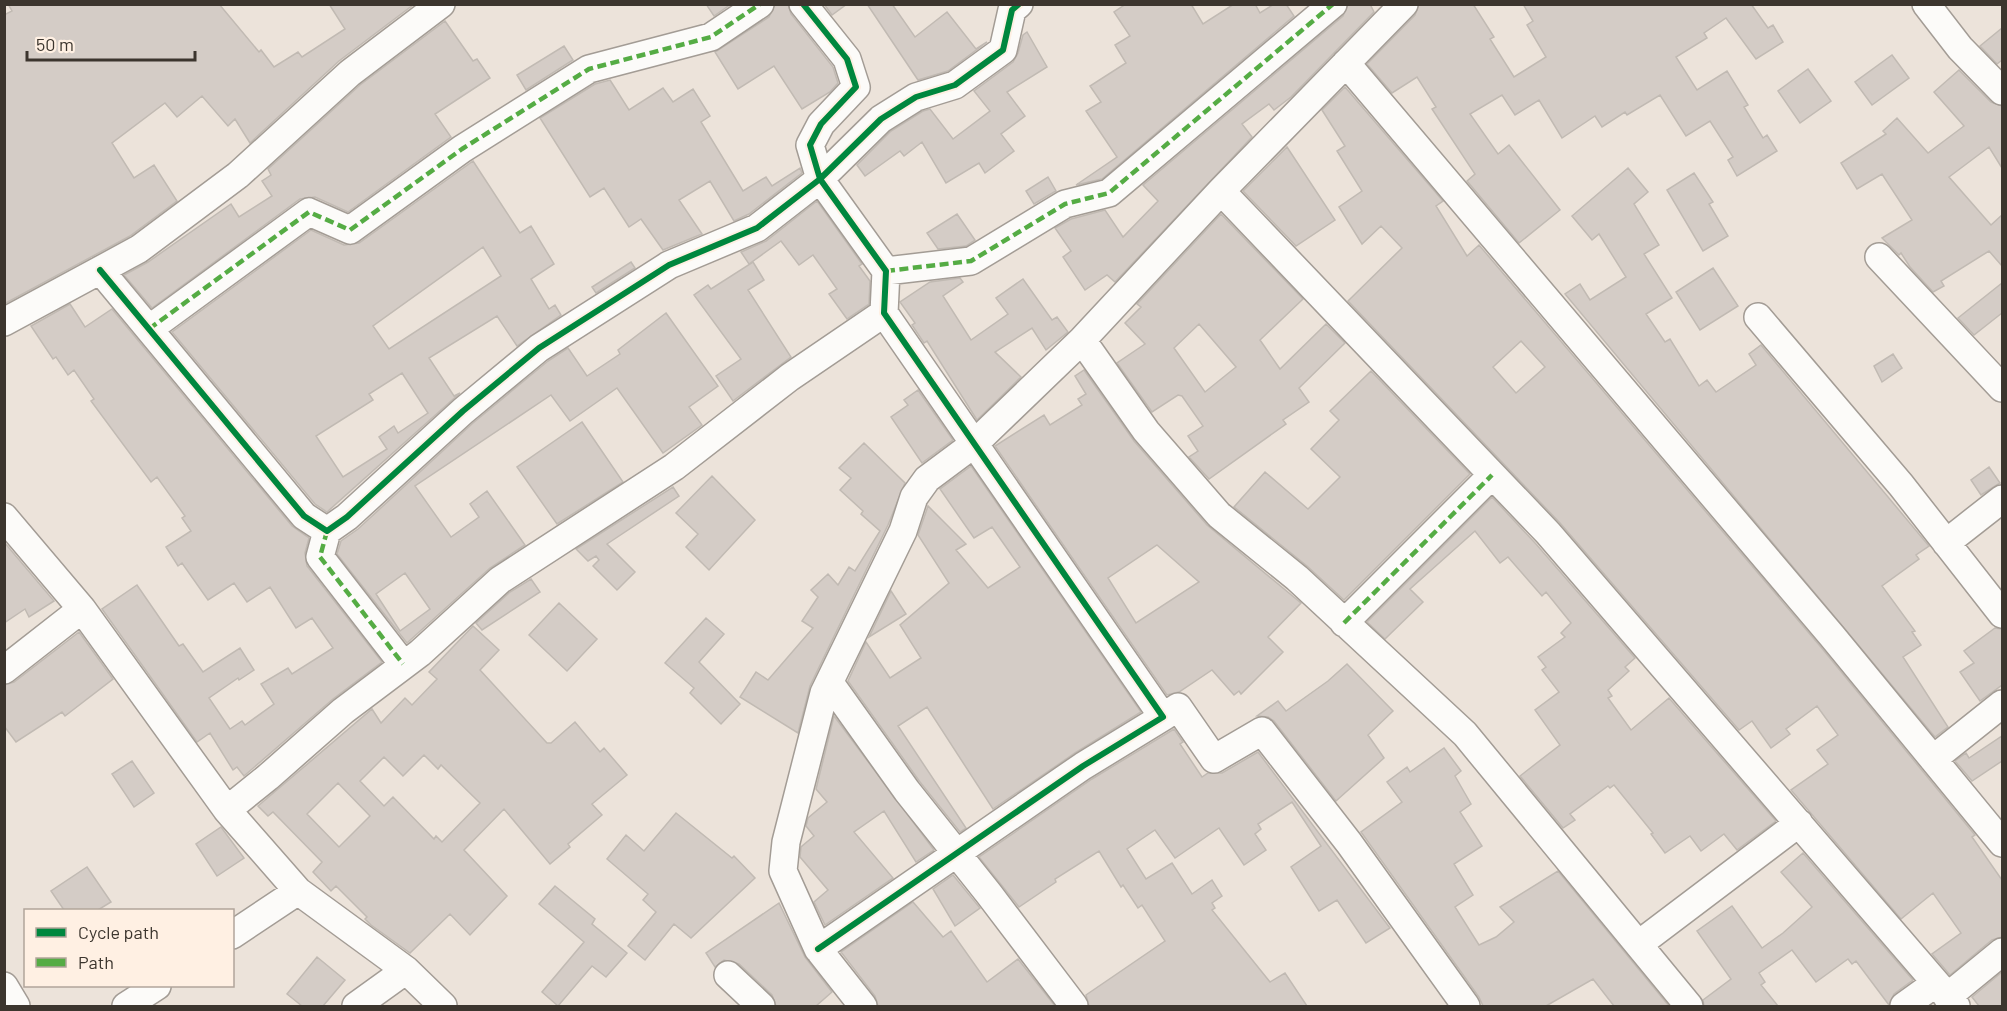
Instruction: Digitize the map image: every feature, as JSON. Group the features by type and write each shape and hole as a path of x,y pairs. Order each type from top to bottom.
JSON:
{"street":[{"path":"4,322 139,249 238,175 350,73 441,4"},
{"path":"149,330 309,212 350,230 462,149 589,69 711,37 760,4"},
{"path":"803,4 847,59 856,87 821,124 810,145 820,179 886,271 884,313 1163,717"},
{"path":"403,664 320,557 327,531 347,517 463,411 539,348 669,265 757,228 820,179 881,119 916,97 955,85 1003,50 1012,10 1019,4"},
{"path":"886,271 971,261 1065,204 1109,193 1333,4"},
{"path":"852,1002 819,949 783,871 786,842 824,693 903,531 914,497 927,479 974,444 1082,340 1221,191 1404,4"},
{"path":"1926,4 1960,48 2002,91"},
{"path":"1346,63 1832,636 2002,843"},
{"path":"1221,191 1548,533 1946,995"},
{"path":"1879,257 2002,388"},
{"path":"100,270 304,516 327,531"},
{"path":"227,810 343,711 420,653 500,580 674,467 790,377 884,313"},
{"path":"1758,317 1946,543 2002,614"},
{"path":"1082,340 1146,432 1219,515 1297,579 1465,734 1689,1006"},
{"path":"1344,623 1492,475"},
{"path":"1946,543 2002,499"},
{"path":"4,517 82,609 227,810 298,891 406,970 443,1006"},
{"path":"4,670 82,609"},
{"path":"830,682 907,791 1074,1006"},
{"path":"1933,759 2002,704"},
{"path":"819,949 1083,766 1178,707 1214,759 1262,731 1349,843 1466,1006"},
{"path":"1639,944 1799,823"},
{"path":"234,934 298,891"},
{"path":"1904,1006 1946,995 2002,952"},
{"path":"356,1006 406,970"},
{"path":"728,975 761,1006"},
{"path":"4,986 16,1006"},
{"path":"126,1006 155,987"}],"building":[{"path":"8,4 219,4 274,67 298,52 302,57 345,29 329,4 413,5 339,61 250,143 235,119 228,126 202,96 177,117 165,103 112,143 134,178 154,165 177,201 130,236 4,304 4,15 12,11"},
{"path":"706,4 731,4 714,16"},
{"path":"775,4 788,4 791,14 833,67 838,83 830,92 802,109 774,66 738,89 715,52 769,17"},
{"path":"824,4 847,4 832,15"},
{"path":"867,4 892,4 915,37 947,12 976,49 987,42 948,71 918,80"},
{"path":"1126,4 1191,4 1203,24 1234,4 1255,4 1260,13 1274,4 1286,4 1294,16 1102,179 1076,185 1117,157 1086,111 1101,102 1090,86 1126,63 1115,45 1130,36 1114,12"},
{"path":"1348,4 1370,4 1374,12 1291,97 1274,110 1269,104 1242,124 1252,137 1115,282 1107,275 1085,290 1063,257 1071,251 1055,228 1071,219 1105,210 1123,237 1158,201 1143,185 1343,16"},
{"path":"1419,4 1473,4 1494,37 1490,39 1514,77 1546,57 1527,25 1533,21 1523,4 1751,4 1768,28 1773,25 1783,42 1756,59 1726,18 1704,33 1707,38 1676,57 1697,90 1727,71 1748,105 1744,107 1763,138 1767,135 1777,151 1737,176 1728,160 1733,157 1710,121 1686,136 1660,95 1627,115 1625,112 1602,127 1595,116 1562,138 1539,100 1515,115 1502,95 1470,114 1498,154 1509,145 1560,210 1519,243 1467,181 1475,174 1432,109 1436,107 1417,77 1392,93 1367,64 1415,15"},
{"path":"445,21 473,61 477,59 490,78 435,114 451,137 348,212 315,197 300,199 152,308 124,275 148,262 231,204 239,217 272,196 262,181 271,175 268,169 360,85"},
{"path":"2002,28 2002,60 1997,64 1980,46"},
{"path":"1027,32 1047,67 1007,92 1025,116 1001,134 1014,151 985,173 979,163 946,183 922,142 904,156 900,151 865,176 857,165 891,131 923,111 930,109 953,139 990,111 974,91 1013,62 1023,35"},
{"path":"564,46 573,60 526,90 517,75"},
{"path":"1892,55 1909,78 1872,105 1855,82"},
{"path":"1808,69 1831,101 1800,123 1778,91"},
{"path":"1959,70 1991,102 2002,106 2002,168 1989,147 1949,177 1991,225 2002,215 2002,266 1989,251 1941,281 1944,286 1933,292 1910,267 1901,253 1899,255 1882,238 1912,220 1882,174 1857,189 1841,163 1886,134 1883,131 1897,118 1928,153 1964,126 1934,92"},
{"path":"610,80 629,110 663,88 673,102 693,89 710,116 701,122 743,191 766,177 772,186 800,168 802,173 749,214 734,221 710,181 679,200 702,234 663,250 641,219 629,227 604,188 590,197 540,118 595,84"},
{"path":"1345,87 1443,201 1436,206 1467,256 1479,245 1820,646 1975,835 1972,837 2002,880 2002,937 1992,940 1950,975 1932,954 1961,933 1933,893 1901,919 1791,790 1828,764 1817,750 1838,735 1817,706 1786,729 1790,734 1771,748 1752,721 1739,730 1560,523 1348,301 1402,248 1381,226 1362,244 1339,207 1362,191 1337,151 1345,146 1322,110","holes":["1521,341 1545,367 1516,393 1493,367"]},
{"path":"1287,147 1335,220 1296,246 1243,191"},
{"path":"473,161 520,233 531,226 554,264 531,279 549,309 555,305 561,315 517,346 497,316 429,358 454,396 460,393 327,512 315,504 172,332 311,230 344,245 359,243","holes":["483,247 501,276 389,349 373,326","402,373 428,413 398,433 394,426 379,437 387,449 343,477 316,436 373,400 369,394"]},
{"path":"1628,168 1648,192 1634,204 1659,245 1644,254 1672,298 1646,314 1665,342 1670,339 1699,386 1707,380 1716,392 1756,365 1749,354 1761,345 1929,546 1916,555 1919,559 1882,586 1915,631 1912,632 1921,645 1903,657 1948,727 1935,737 1565,294 1580,284 1590,300 1626,277 1599,234 1592,240 1572,216"},
{"path":"1694,173 1713,202 1709,204 1728,236 1703,251 1667,190"},
{"path":"1048,177 1056,191 1034,204 1026,191"},
{"path":"817,201 862,264 859,266 870,281 869,304 847,319 829,294 837,289 813,255 799,265 781,241 749,264 741,252 766,241"},
{"path":"957,214 975,240 966,246 938,249 927,233"},
{"path":"1221,214 1303,299 1260,340 1280,369 1326,324 1345,343 1299,388 1309,402 1283,420 1286,424 1209,479 1189,457 1198,451 1188,436 1203,426 1182,396 1178,395 1152,412 1117,363 1145,344 1125,323 1141,307 1137,304","holes":["1199,324 1236,367 1205,392 1174,348"]},
{"path":"631,262 635,268 596,293 592,287"},
{"path":"753,262 764,280 748,290 791,357 733,401 716,376 741,359 694,295 708,285 711,289"},
{"path":"1713,268 1738,306 1700,330 1676,292"},
{"path":"960,278 963,282 943,296 971,340 1008,314 996,298 1023,279 1052,320 1057,317 1068,332 1046,350 1032,328 995,352 1021,377 977,420 927,341 924,343 912,325 915,323 900,302 930,282"},
{"path":"2002,283 2002,313 1974,335 1958,318"},
{"path":"70,304 85,327 112,309 292,526 309,538 305,553 307,566 382,662 333,699 244,776 237,767 233,770 210,733 197,742 102,609 137,585 179,646 183,644 203,672 240,648 254,670 209,698 230,729 242,721 245,725 274,704 261,684 288,668 292,674 333,648 312,618 296,628 270,587 247,602 234,583 208,600 182,563 178,566 166,547 191,531 182,518 185,516 157,477 151,482 91,401 94,399 74,370 68,375 56,357 53,359 31,326"},
{"path":"666,313 718,386 689,407 702,425 663,453 617,388 570,421 551,395 415,486 451,537 479,517 470,504 487,491 525,545 490,568 407,643 337,554 341,541 358,529 473,423 548,361 568,348 587,376 620,354 618,350","holes":["405,573 430,609 400,631 376,594"]},
{"path":"1893,354 1902,368 1882,382 1874,366"},
{"path":"1084,370 1134,441 1207,525 1301,603 1268,637 1283,652 1241,694 1239,691 1234,695 1212,670 1179,692 1167,695 995,446 1044,415 1050,425 1082,405 1078,399 1086,394 1075,376","holes":["1157,545 1199,582 1136,623 1108,578"]},
{"path":"1371,371 1470,474 1344,600 1307,566 1234,507 1265,472 1308,509 1340,477 1311,449 1339,420 1330,411"},
{"path":"918,390 953,440 922,463 891,417 908,405 904,400"},
{"path":"582,422 623,482 557,524 517,467"},
{"path":"864,443 905,483 888,525 810,686 798,733 740,697 756,672 768,680 813,628 802,621 818,597 811,590 828,574 838,585 849,567 855,571 880,531 840,490 851,478 839,468"},
{"path":"971,466 1141,712 1075,753 993,809 927,707 898,726 966,828 960,832 920,782 848,681 866,642 890,678 921,658 900,625 949,583 918,535 928,506 966,544 956,550 988,588 1020,567 992,527 974,538 940,489"},
{"path":"1989,467 2000,483 1981,495 1971,480"},
{"path":"712,476 755,520 709,570 686,547 698,534 676,513"},
{"path":"673,487 679,496 607,544 635,572 617,590 593,566 599,560 596,556 588,561 576,549"},
{"path":"1492,497 1635,658 1625,667 1629,671 1608,690 1612,696 1608,698 1631,730 1669,698 1776,821 1737,850 1724,834 1701,851 1690,836 1665,853 1651,834 1653,833 1614,785 1610,788 1608,786 1570,814 1575,820 1563,828 1520,776 1560,745 1535,710 1559,692 1542,670 1546,667 1538,657 1565,637 1561,633 1571,623 1546,592 1542,596 1508,557 1500,563 1475,531 1410,589 1423,602 1385,639 1367,622"},
{"path":"4,542 54,601 29,617 25,609 4,623"},
{"path":"531,579 540,592 482,630 476,623 510,592"},
{"path":"891,591 906,614 869,637"},
{"path":"559,603 597,639 567,671 529,635"},
{"path":"706,618 724,634 699,662 740,704 721,724 690,693 694,688 665,663"},
{"path":"473,626 499,650 480,670 547,743 551,743 575,722 600,752 604,748 627,775 592,804 602,815 568,844 570,847 550,864 504,809 464,850 507,896 470,935 450,914 410,953 371,925 365,919 367,917 336,886 331,891 313,872 322,862 273,812 268,816 258,806 372,709 381,723 405,698 412,705 437,679 429,672","holes":["424,755 438,769 441,765 480,803 442,842 436,836 434,839 393,797 384,806 360,781 384,757 403,776","338,783 370,816 339,847 307,814"]},
{"path":"1995,628 2002,629 2002,685 1980,701 1960,672 1974,663 1964,651"},
{"path":"79,632 113,679 65,716 62,712 16,742 4,726 4,685 14,682"},
{"path":"1347,664 1393,711 1368,735 1384,758 1336,801 1274,721 1268,717 1257,716 1278,701 1286,711 1328,681"},
{"path":"834,716 934,850 916,862 884,811 854,832 893,878 825,925 814,902 828,890 800,857 801,847 814,836 806,826 808,818 827,802 816,789"},
{"path":"1174,729 1183,742 1180,744 1202,777 1208,773 1222,773 1258,752 1390,928 1366,943 1337,900 1319,911 1291,867 1321,846 1292,802 1258,824 1261,829 1255,834 1266,850 1244,865 1219,828 1175,858 1155,830 1127,849 1146,879 1172,863 1192,894 1212,880 1222,896 1212,903 1215,908 1212,910 1270,982 1285,973 1307,1006 1089,1006 1086,995 1165,941 1142,905 1138,908 1123,885 1121,887 1099,851 1055,879 1056,882 1019,907 979,857 1092,779"},
{"path":"2002,736 2002,761 1972,781 1955,761 1966,753 1969,758"},
{"path":"1444,748 1461,771 1455,776 1471,804 1460,812 1482,846 1454,864 1473,895 1455,907 1479,945 1496,937 1514,922 1500,907 1558,871 1669,1006 1614,1006 1593,979 1546,1006 1483,1006 1479,997 1361,832 1402,802 1387,782 1407,767 1410,772"},
{"path":"132,761 154,793 134,807 112,774"},
{"path":"676,813 732,858 734,856 755,878 691,938 674,924 645,960 628,946 656,912 643,900 648,894 607,859 626,835 644,851"},
{"path":"221,827 244,858 217,876 196,844"},
{"path":"1803,853 1913,980 1894,994 1889,1005 1856,961 1852,964 1848,959 1816,982 1792,950 1759,973 1765,982 1761,985 1778,1006 1704,1006 1703,1000 1731,979 1697,931 1732,906 1762,948 1783,933 1812,907 1781,872"},
{"path":"87,867 111,902 100,909 63,909 51,891"},
{"path":"953,875 980,908 955,926 933,889"},
{"path":"555,886 595,919 592,924 627,953 606,977 592,966 558,1006 542,992 584,942 539,904"},
{"path":"913,902 943,937 951,931 987,982 1018,959 1055,1006 878,1006 875,996 841,952"},
{"path":"779,903 805,957 832,992 816,1006 776,1006 772,995 739,964 724,960 715,967 706,953"},
{"path":"317,957 345,980 323,1006 302,1006 287,994"},
{"path":"2002,972 2002,1006 1979,1006 1972,997"}],"marked path":[{"path":"149,329 309,212 350,230 462,149 589,69 711,37 760,4"},
{"path":"886,271 971,261 1065,204 1109,193 1333,4"},
{"path":"1344,623 1492,475"},
{"path":"327,531 320,557 403,664"}],"cycle path":[{"path":"803,4 847,59 856,87 821,124 810,145 820,179 886,271 884,313 1163,717 1083,766 818,949"},
{"path":"100,270 304,516 327,531 347,517 463,411 539,348 669,265 757,228 820,179 881,119 916,97 955,85 1003,50 1012,10 1019,4"}]}
